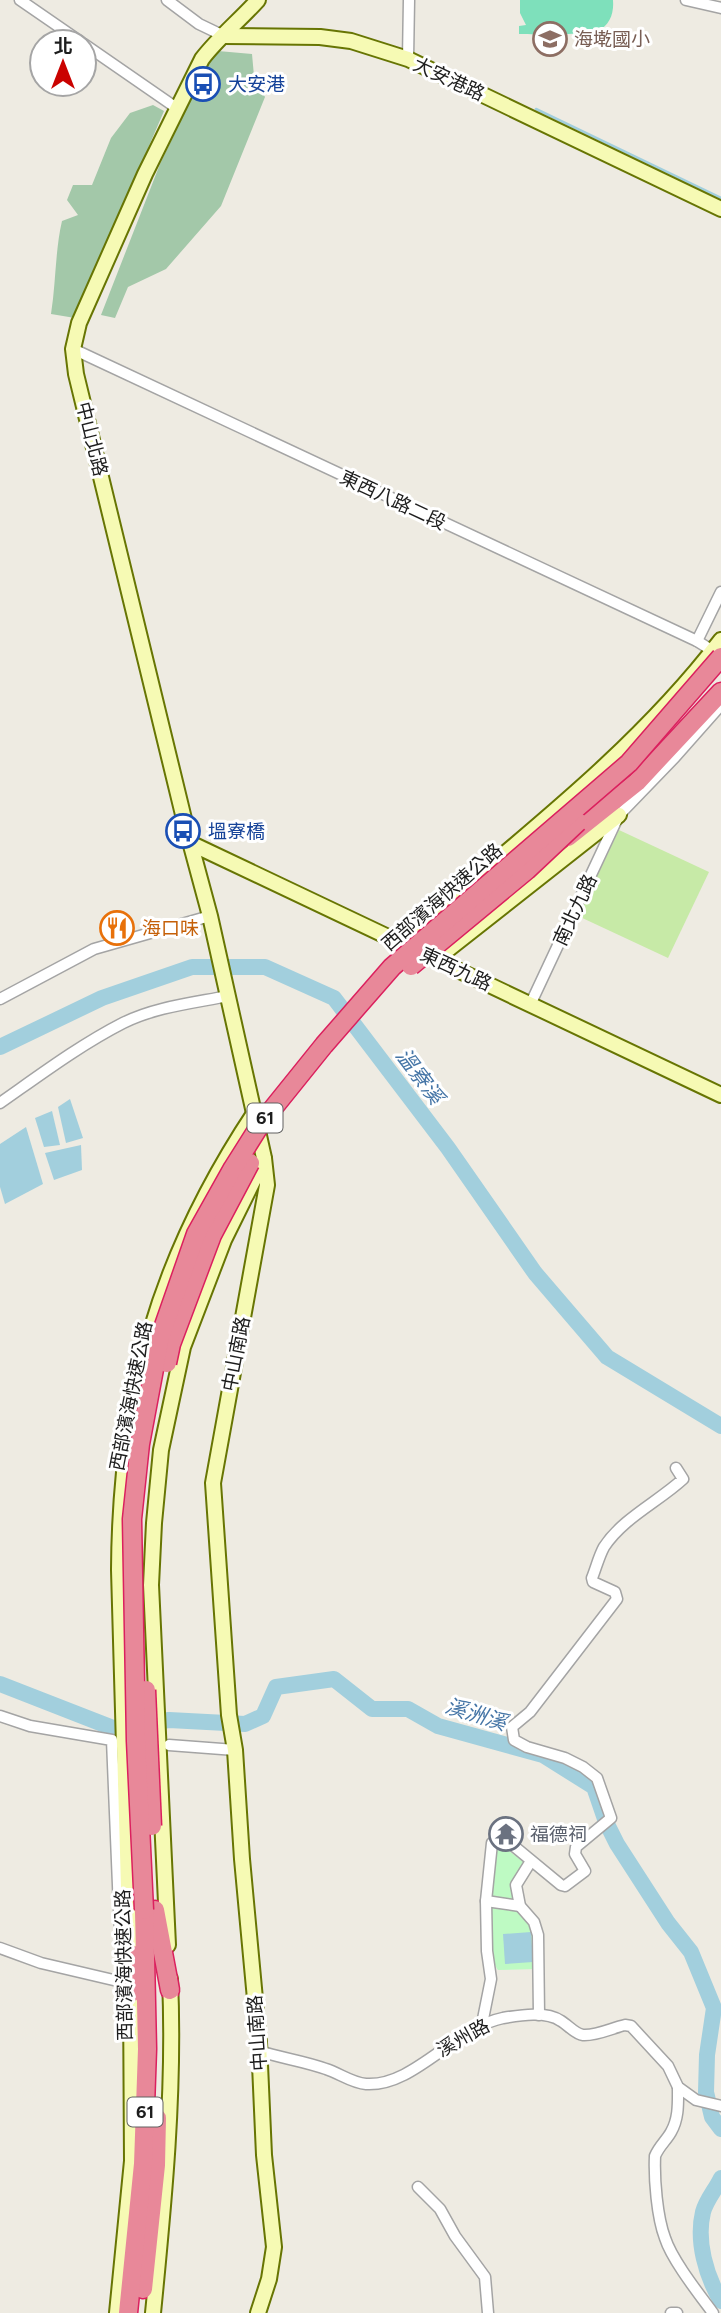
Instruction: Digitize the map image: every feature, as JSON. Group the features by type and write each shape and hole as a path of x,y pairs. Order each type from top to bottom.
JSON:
{"highway":[{"name":"西部濱海快速公路","path":"526,862 629,763 719,649"},
{"name":"西部濱海快速公路","path":"140,2313 156,2165 158,2050 136,1741 132,1519 140,1444 160,1337 196,1234 262,1122 331,1036 392,967 526,862 650,755 721,673"},
{"path":"526,862 637,782 721,692"},
{"name":"西部濱海快速公路","path":"128,2313 143,2164 150,1910"},
{"path":"126,1988 150,1910"},
{"path":"150,1910 170,1990"}],"street":[{"path":"20,0 61,28"},
{"name":"大安港路","path":"167,0 199,24 224,36 320,37 351,41 408,59 721,209"},
{"name":"中山北路","path":"228,996 76,374 73,349 79,323 145,174 202,59 213,44 258,0"},
{"path":"408,59 409,0"},
{"path":"686,0 721,8"},
{"path":"98,53 178,109"},
{"name":"東西八路二段","path":"73,349 719,649"},
{"path":"697,641 721,592"},
{"path":"396,941 420,925 570,798 662,709 719,649"},
{"name":"南北九路","path":"530,1004 619,815 721,705"},
{"path":"436,959 619,815"},
{"name":"東西九路","path":"190,843 721,1096"},
{"path":"0,999 94,949 210,916"},
{"path":"0,1103 51,1067 124,1023 164,1009 228,996"},
{"name":"中山南路","path":"228,996 255,1112 267,1185 213,1483 229,1715 235,1750 259,2051 264,2155 274,2247 269,2279 258,2313"},
{"path":"117,2313 132,2161 126,1988 119,1518 125,1454 147,1341 174,1261 228,1153 255,1112"},
{"path":"153,2313 168,2166 170,1990 163,1744 156,1702 151,1585 160,1450 183,1347 224,1240 264,1158"},
{"path":"482,2024 491,1979 487,1951 486,1900 492,1843 504,1838 565,1886 585,1871 575,1854 576,1847 611,1818 597,1778 565,1758 527,1747 514,1740 512,1727 530,1712 617,1599 615,1592 592,1578 604,1548 621,1527 666,1495 683,1479 676,1468"},
{"path":"0,1716 30,1726 112,1740 126,1988"},
{"path":"163,1744 235,1750"},
{"path":"531,1861 516,1885 520,1906 534,1922 538,1935 539,2015"},
{"path":"486,1900 520,1906"},
{"path":"0,1948 126,1988"},
{"name":"溪州路","path":"259,2051 303,2061 361,2084 369,2084 399,2077 482,2024 502,2018 539,2015 558,2019 584,2035 625,2025 631,2026 668,2066 678,2087"},
{"path":"678,2087 696,2100 721,2106"},
{"path":"678,2087 675,2122 671,2133 659,2146 655,2156 661,2221 665,2239 694,2288 713,2313"},
{"path":"418,2187 440,2209 455,2236 485,2277 488,2313"},
{"path":"671,2313 677,2313"}],"green space":[{"path":"520,0 613,0 613,8 607,23 595,31 519,34 519,26 526,25 520,13"},
{"path":"218,51 252,54 254,76 265,97 221,206 166,269 128,287 115,318 101,315 160,164 207,66"},
{"path":"153,105 164,111 75,318 51,314 62,221 78,215 67,200 73,185 92,185 111,138 130,113"},
{"path":"619,830 709,872 668,958 578,916"},
{"path":"500,1844 526,1864 516,1874 512,1900 533,1925 536,1969 498,1970 494,1962 490,1931 491,1892 494,1847"}],"water":[{"path":"70,1099 83,1138 66,1143 58,1107"},
{"path":"52,1111 60,1145 44,1147 35,1118"},
{"path":"26,1127 43,1184 5,1204 0,1187 0,1144"},
{"path":"81,1145 82,1170 54,1180 45,1153"},
{"path":"531,1932 533,1962 505,1964 503,1934"}],"waterway":[{"path":"536,109 721,198"},
{"name":"溫寮溪","path":"0,1047 102,998 192,967 265,967 334,998 448,1148 535,1273 607,1357 721,1426"},
{"name":"溪洲溪","path":"0,1684 113,1728 169,1720 245,1724 263,1716 276,1687 334,1679 372,1709 408,1709 438,1726 543,1755 594,1787 617,1844 668,1923 691,1952 714,2008 707,2055 706,2092 712,2117 721,2129"},
{"path":"721,2178 704,2208 701,2223 707,2270 721,2301"}],"place":[{"name":"海墘國小","path":"550,39"},
{"name":"大安港","path":"203,84"},
{"name":"塭寮橋","path":"183,831"},
{"name":"海口味","path":"117,928"},
{"name":"福德祠","path":"506,1834"}]}
